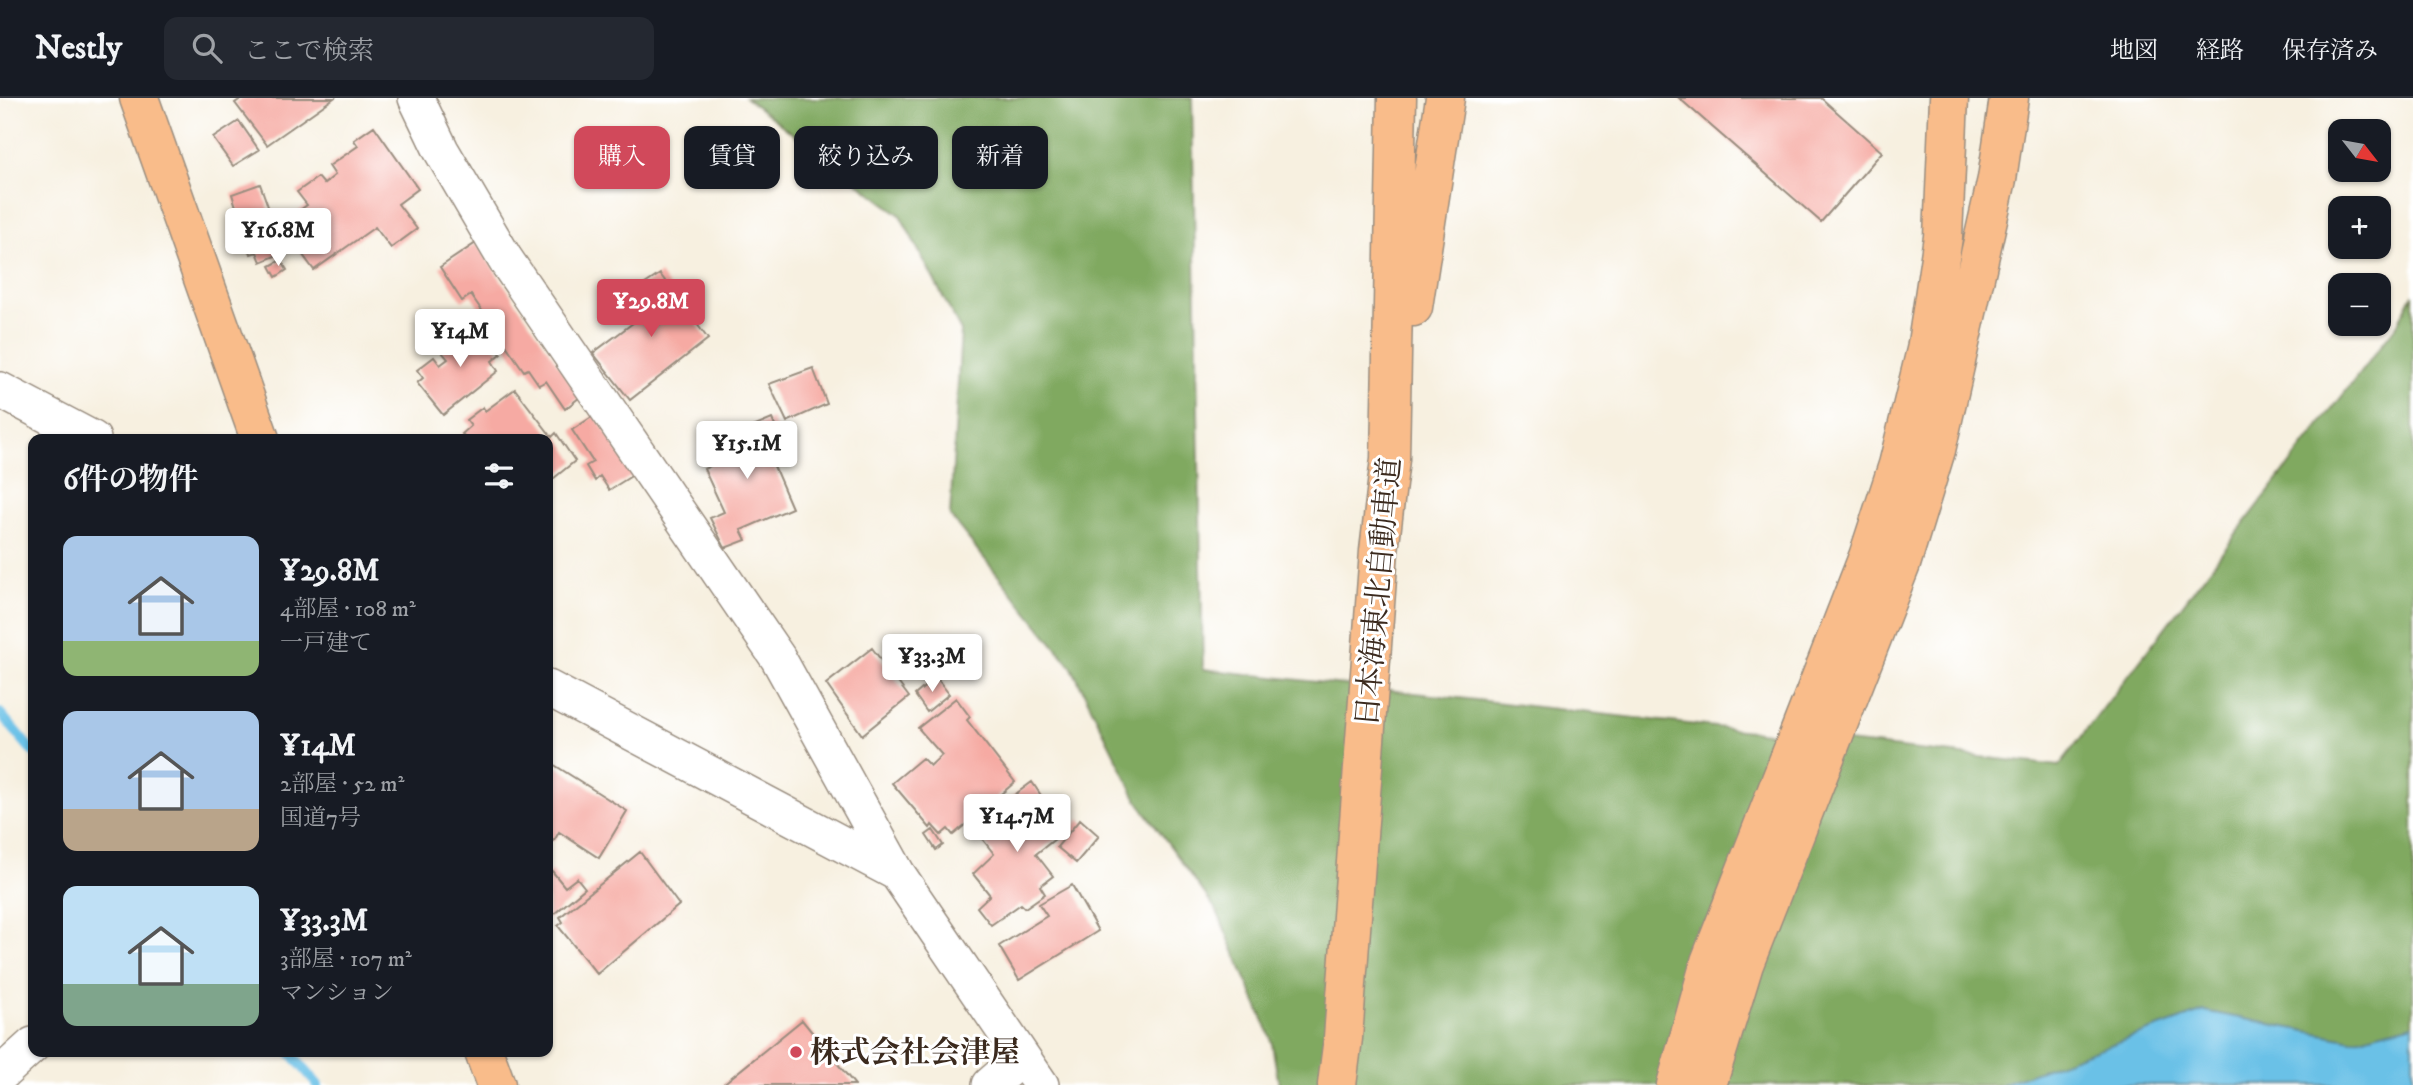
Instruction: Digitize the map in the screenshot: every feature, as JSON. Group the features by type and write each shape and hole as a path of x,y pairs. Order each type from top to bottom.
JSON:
{"highway":[{"path":"139,98 258,434"},
{"path":"1374,98 1379,551"},
{"name":"日本海東北自動車道","path":"1337,1085 1343,1038 1379,551 1390,459 1397,98"},
{"path":"1390,459 1445,98"},
{"path":"1967,310 1984,166 1985,98"},
{"path":"1707,1085 1744,964 1901,564 1936,450 1997,179 2009,98"},
{"path":"1676,1085 1710,962 1868,557 1898,465 1926,350 1943,237 1949,105"},
{"path":"486,1057 496,1085"}],"street":[{"path":"415,98 441,150 505,259 778,658 897,873 1032,1071 989,1085"},
{"path":"0,390 84,434"},
{"path":"553,691 897,873"},
{"path":"0,1074 28,1049"}],"green space":[{"path":"746,98 1192,98 1203,669 2059,766 2388,336 2391,336 2413,294 2413,1085 1279,1085 1271,1038 1217,911 1137,800 1071,666 950,516 961,331 900,215 866,189 938,189 938,126 794,126 794,134"}],"water":[{"path":"2204,1011 2352,1040 2413,1024 2413,1085 1999,1085"}],"building":[{"path":"242,98 334,98 267,145 235,103"},
{"path":"1679,98 1821,98 1882,152 1821,222"},
{"path":"239,121 259,150 233,166 213,138"},
{"path":"374,126 418,189 398,204 417,229 391,248 375,227 314,270 280,224 307,205 297,192 318,177 324,184 335,175 329,166 358,146 354,140"},
{"path":"260,184 281,243 277,245 280,254 261,262 257,252 251,254 232,194"},
{"path":"476,243 580,397 565,409 546,381 539,385 528,369 524,371 471,295 462,301 440,267"},
{"path":"281,260 287,270 276,277 270,266"},
{"path":"660,274 708,339 630,400 593,353 641,317 627,296"},
{"path":"449,313 458,326 434,343 425,331"},
{"path":"478,323 501,354 492,361 498,371 443,415 417,383 423,378 417,370 434,357 440,365 448,359 441,351"},
{"path":"813,368 827,404 787,422 769,384"},
{"path":"515,389 550,434 462,434 471,426 466,420 483,407 485,411"},
{"path":"595,415 633,475 609,490 600,476 595,481 586,466 593,462 572,430"},
{"path":"772,419 788,457 773,464 792,508 741,530 746,540 725,548 710,518 724,512 704,469 710,466 706,459 714,454 710,445"},
{"path":"556,433 575,461 553,479 553,436"},
{"path":"872,648 909,697 862,735 826,684"},
{"path":"936,677 949,694 927,712 915,695"},
{"path":"956,698 970,717 967,720 1015,782 953,835 948,829 941,835 932,825 930,828 892,783 922,758 930,766 942,755 918,728"},
{"path":"553,764 627,811 599,858 559,832 554,841"},
{"path":"1032,782 1065,831 1036,854 1053,876 1040,886 1045,894 1025,908 1021,904 991,925 977,907 990,895 973,874 994,854 980,836 995,825 991,821 1013,805 1009,799"},
{"path":"1080,819 1099,836 1076,863 1057,847"},
{"path":"933,830 943,845 936,850 926,835"},
{"path":"640,852 679,905 597,974 558,926 563,922 560,917"},
{"path":"553,872 565,887 577,878 585,888 553,915"},
{"path":"1072,885 1098,931 1019,980 999,946 1047,916 1039,904"},
{"name":"株式会社会津屋","path":"802,1020 855,1085 722,1085"}],"waterway":[{"path":"0,713 28,746"},
{"path":"294,1057 318,1085"}],"place":[{"name":"株式会社会津屋","path":"796,1052"}]}
